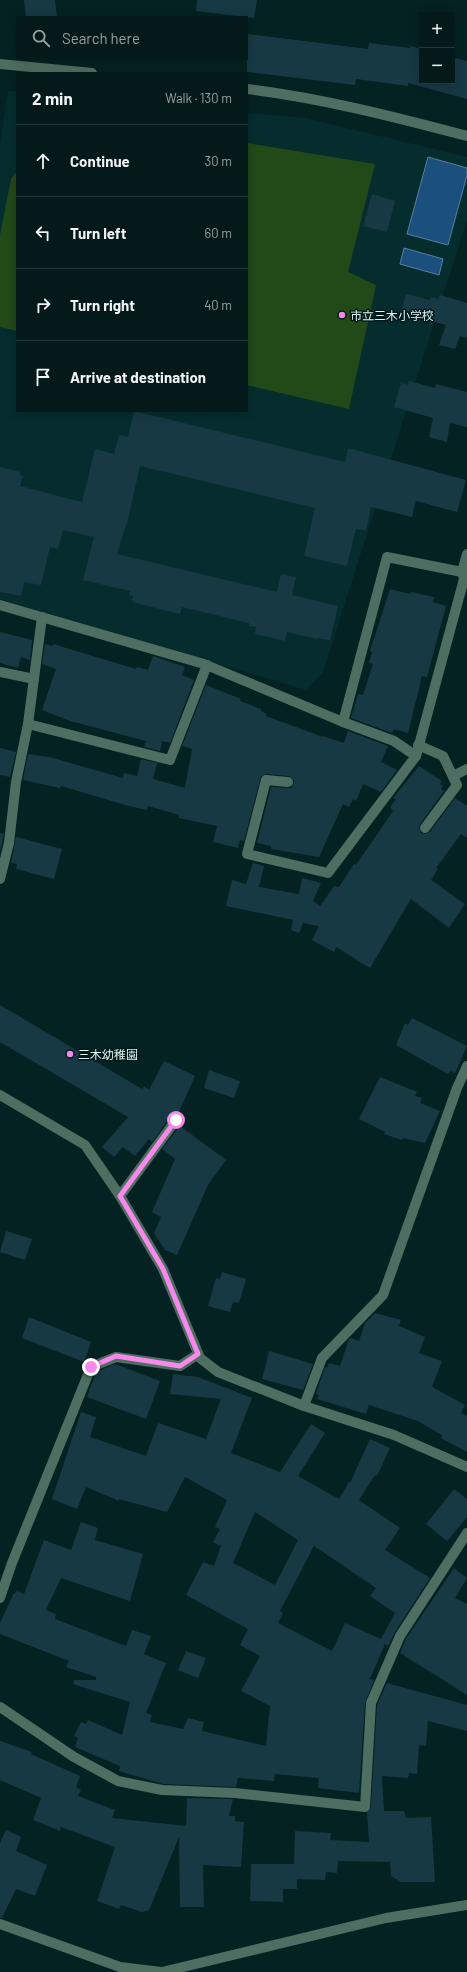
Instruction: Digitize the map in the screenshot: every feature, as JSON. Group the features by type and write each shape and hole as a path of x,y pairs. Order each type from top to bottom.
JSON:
{"street":[{"path":"0,64 82,72"},
{"path":"248,89 284,94 363,110 467,136"},
{"path":"288,782 266,780 247,854 328,874 416,756 464,579 462,572 467,554"},
{"path":"343,722 387,557 462,572"},
{"path":"0,605 207,665 343,722 394,741 416,756"},
{"path":"0,879 9,843 16,782 28,724 42,617"},
{"path":"28,724 170,760 207,665"},
{"path":"0,672 34,679"},
{"path":"418,746 443,756 457,785 425,828"},
{"path":"453,776 467,769"},
{"path":"304,1406 322,1358 383,1295 457,1088 467,1066"},
{"path":"0,1095 86,1145 120,1196 163,1269 200,1358 218,1372 304,1406 394,1435 467,1467"},
{"path":"120,1196 176,1120"},
{"path":"0,1598 12,1563 91,1367 116,1356 180,1366 198,1354"},
{"path":"0,1707 74,1757 118,1781 162,1790 235,1793 365,1807 371,1702 400,1636 467,1533"},
{"path":"0,1924 120,1967 161,1972 386,1918 467,1905"}],"shaded area":[{"name":"市立三木小学校","path":"8,91 16,91 16,412 248,412 248,113 305,118 467,157 467,220 323,672 306,690 0,599 0,145"}],"green space":[{"path":"248,143 375,164 348,272 376,285 349,409 248,385"},
{"path":"16,172 16,331 0,327 0,235 11,179"}],"water":[{"path":"428,157 467,168 467,175 448,245 407,234"},
{"path":"404,248 443,259 439,275 400,264"}],"building":[{"path":"24,0 55,0 57,16 26,16"},
{"path":"197,0 257,0 254,18 248,17 248,16 196,11"},
{"path":"248,34 368,49 369,43 410,48 410,46 419,48 419,84 455,84 455,58 467,61 467,99 408,83 408,86 356,79 355,85 248,72"},
{"path":"372,194 395,201 387,232 363,226"},
{"path":"406,294 430,300 431,297 438,299 440,295 467,303 467,338 460,336 455,349 439,345 446,325 401,313"},
{"path":"409,381 435,388 436,384 467,392 467,427 450,423 447,442 429,437 433,418 394,407 401,383 408,385"},
{"path":"134,412 138,412 345,462 348,448 466,480 457,512 416,501 412,517 371,507 366,531 356,529 347,566 304,556 315,508 140,466 128,519 117,554 277,592 281,574 296,577 292,595 338,606 330,640 317,639 287,632 285,641 255,634 256,627 249,626 249,623 182,607 180,614 132,602 133,596 129,595 130,591 83,580 94,537 63,530 58,549 50,547 41,585 24,582 21,596 0,592 0,467 20,472 20,475 23,476 20,486 82,502 95,449 114,454 119,435 128,437"},
{"path":"390,589 410,594 411,592 434,597 433,602 446,606 427,677 422,676 408,733 394,729 392,733 351,718 358,694 363,695 373,664 369,663 372,652 370,651"},
{"path":"0,632 32,640 30,660 21,657 18,668 0,663"},
{"path":"45,644 53,646 53,644 136,669 137,667 148,670 153,656 185,667 182,675 194,680 170,743 162,741 160,751 144,747 146,741 70,721 42,710 56,669 42,664"},
{"path":"206,685 261,709 261,711 267,714 266,716 323,737 344,743 348,731 388,746 381,762 397,770 381,792 363,784 356,801 353,799 349,807 343,804 319,857 271,849 271,846 257,843 271,787 291,788 294,780 289,776 267,774 261,776 244,841 240,840 238,848 213,842 217,826 179,818 179,815 148,806 147,810 61,786 60,788 23,780 28,754 49,757 123,778 124,773 137,776 141,759 157,763 153,779 185,788 192,749 182,746"},
{"path":"0,748 16,752 10,777 0,775"},
{"path":"419,766 442,781 440,784 443,786 441,789 444,791 420,824 419,828 421,833 425,834 430,832 455,798 467,806 467,838 461,834 436,868 438,869 431,880 465,904 449,928 411,899 370,968 336,947 334,952 312,940 319,926 303,923 299,933 291,930 293,920 226,906 232,880 246,884 253,863 264,866 259,887 299,894 302,878 321,883 313,901 320,906 334,886 339,887 354,864 356,865 393,811 390,807 396,799 393,798"},
{"path":"0,833 4,834 0,852"},
{"path":"16,837 62,849 54,879 16,869 17,864 11,863"},
{"path":"0,1005 142,1089 144,1086 149,1090 164,1061 195,1076 178,1114 171,1116 152,1142 149,1139 135,1156 123,1147 114,1157 102,1147 128,1117 0,1042"},
{"path":"412,1018 467,1046 455,1073 451,1071 448,1074 396,1045 405,1023 408,1025"},
{"path":"209,1070 240,1081 234,1098 204,1088"},
{"path":"380,1077 417,1092 415,1096 422,1098 420,1103 440,1111 425,1143 403,1138 402,1140 384,1134 385,1132 359,1119"},
{"path":"180,1126 226,1160 208,1185 177,1255 165,1250 154,1233 161,1217 152,1212 175,1159 162,1149"},
{"path":"6,1231 32,1239 25,1260 0,1252"},
{"path":"222,1272 246,1279 239,1303 233,1302 230,1312 208,1306 216,1278 220,1279"},
{"path":"375,1313 401,1320 399,1326 425,1337 419,1353 442,1361 432,1387 465,1405 461,1413 467,1416 467,1452 441,1438 442,1435 418,1421 369,1405 366,1414 317,1399 319,1395 316,1394 325,1367 327,1368 329,1363 340,1366 349,1339 351,1338 359,1341 365,1323"},
{"path":"29,1317 91,1342 84,1362 22,1338"},
{"path":"269,1351 313,1364 303,1390 262,1379"},
{"path":"115,1364 160,1381 146,1419 87,1397 96,1372"},
{"path":"173,1374 198,1377 252,1398 231,1453 280,1472 311,1424 325,1433 298,1476 339,1499 349,1482 350,1483 370,1439 390,1448 377,1476 375,1475 359,1500 400,1528 385,1550 430,1578 395,1632 388,1646 385,1644 370,1679 374,1680 365,1703 359,1793 318,1788 319,1778 275,1774 274,1781 238,1778 236,1787 163,1784 119,1771 120,1766 75,1747 78,1738 74,1736 81,1722 86,1724 88,1720 122,1735 130,1702 73,1684 74,1680 96,1680 96,1677 66,1667 69,1661 0,1634 0,1623 13,1595 17,1591 24,1594 44,1540 71,1550 81,1522 98,1528 95,1540 143,1554 130,1601 61,1578 46,1610 56,1614 55,1619 126,1646 132,1630 151,1636 144,1654 166,1663 146,1713 152,1715 150,1722 183,1729 188,1718 204,1722 202,1731 266,1746 270,1706 241,1691 260,1656 240,1645 248,1629 186,1595 203,1562 214,1566 221,1546 213,1542 220,1529 215,1527 227,1500 185,1477 167,1512 119,1499 119,1501 86,1487 77,1509 52,1499 81,1412 96,1417 90,1437 146,1456 158,1423 206,1439 221,1399 170,1394","holes":["255,1512 298,1540 275,1585 233,1563","314,1546 376,1588 370,1596 395,1613 381,1639 345,1623 332,1651 278,1623 283,1613 280,1611"]},
{"path":"454,1489 467,1499 467,1517 447,1541 426,1524"},
{"path":"454,1568 467,1578 455,1598 467,1604 467,1695 400,1653 406,1639"},
{"path":"186,1651 206,1658 198,1678 178,1670"},
{"path":"387,1683 467,1705 467,1731 428,1721 426,1746 419,1745 417,1774 409,1773 408,1778 382,1776 384,1811 404,1811 406,1818 431,1817 435,1882 401,1882 391,1876 390,1862 338,1861 337,1873 326,1872 325,1880 297,1879 297,1889 283,1889 283,1902 250,1901 251,1864 294,1864 295,1831 331,1833 330,1840 369,1842 367,1813 371,1807 377,1705"},
{"path":"0,1741 32,1752 31,1754 80,1776 76,1787 81,1790 78,1796 115,1810 112,1818 186,1826 187,1798 233,1799 229,1816 235,1816 235,1821 244,1822 241,1867 203,1865 204,1907 180,1907 179,1837 149,1910 142,1912 121,1905 119,1909 97,1901 115,1847 61,1827 60,1831 33,1820 41,1798 0,1780"},
{"path":"6,1830 21,1837 16,1851 47,1865 35,1896 16,1889 2,1918 0,1918 0,1843"}],"place":[{"name":"市立三木小学校","path":"342,315"},
{"name":"三木幼稚園","path":"70,1054"}],"route":[{"path":"91,1367 116,1356 180,1366 198,1354 163,1269 120,1196 176,1120"}]}
